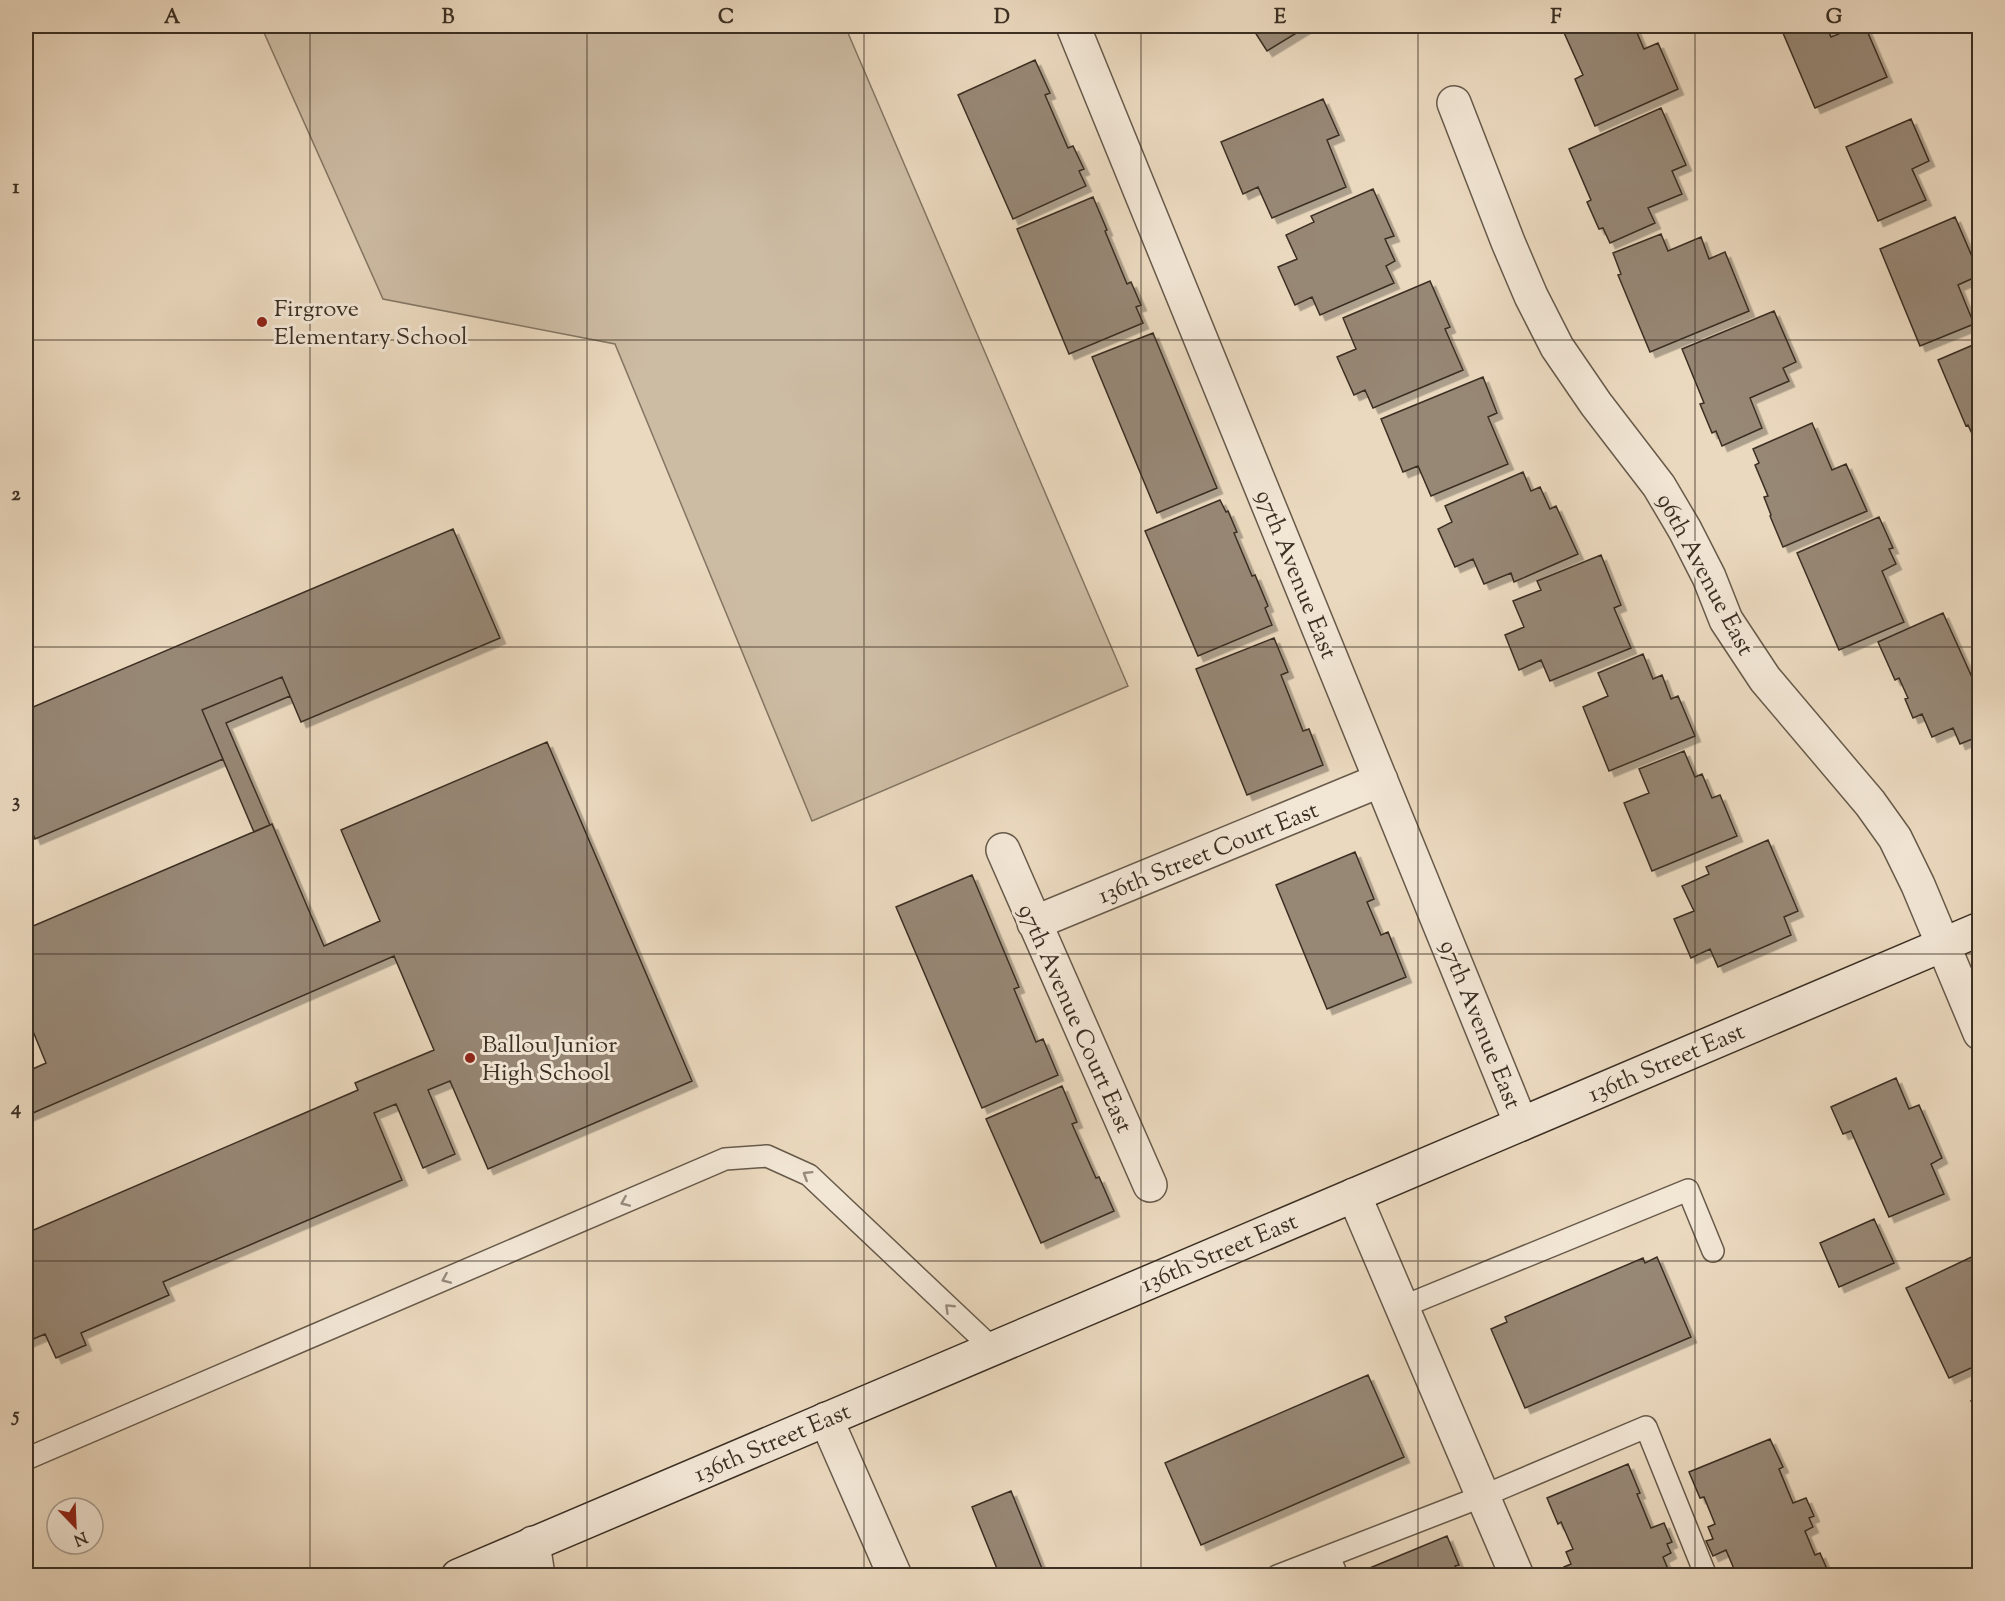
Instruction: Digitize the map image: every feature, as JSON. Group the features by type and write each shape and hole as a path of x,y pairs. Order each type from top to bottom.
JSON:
{"street":[{"name":"97th Avenue East","path":"1073,26 1521,1124"},
{"name":"96th Avenue East","path":"1454,103 1526,285 1557,347 1596,404 1659,486 1704,567 1726,620 1765,679 1870,803 1895,838 1918,885 1980,1033"},
{"name":"136th Street Court East","path":"1034,923 1381,780"},
{"name":"97th Avenue Court East","path":"1003,850 1150,1185"},
{"name":"136th Street East","path":"458,1575 1980,928"},
{"path":"1354,1195 1517,1575"},
{"path":"826,1419 895,1575"},
{"path":"533,1544 538,1575"}],"lane":[{"path":"26,1459 725,1159 767,1156 809,1175 992,1348"},
{"path":"1402,1307 1688,1190 1713,1251"},
{"path":"1277,1575 1483,1496 1646,1427 1706,1575"},
{"path":"1329,1556 1337,1575"}],"shaded area":[{"path":"261,26 845,26 1128,686 812,821 615,344 383,299"}],"building":[{"path":"1251,26 1308,26 1267,51"},
{"path":"1561,26 1634,26 1644,49 1658,43 1678,89 1595,126 1575,79 1583,75"},
{"path":"1780,26 1826,26 1831,37 1858,26 1865,26 1887,77 1815,108"},
{"path":"1035,60 1050,93 1045,95 1068,148 1073,146 1084,169 1079,171 1086,186 1013,219 958,95"},
{"path":"1323,99 1339,135 1327,140 1346,187 1272,218 1258,187 1243,194 1221,142"},
{"path":"1661,108 1686,165 1672,171 1682,194 1648,208 1655,223 1610,243 1603,228 1599,229 1587,202 1591,200 1569,149"},
{"path":"1911,119 1929,161 1912,169 1926,200 1878,221 1846,147"},
{"path":"1373,189 1394,236 1385,239 1395,261 1386,266 1394,283 1320,315 1312,297 1295,305 1278,267 1297,259 1286,235 1314,222 1311,216"},
{"path":"1093,197 1127,284 1131,282 1141,305 1136,307 1143,323 1069,354 1017,229"},
{"path":"1955,217 1980,275 1958,285 1974,324 1920,346 1880,249"},
{"path":"1661,234 1668,251 1701,237 1709,259 1725,252 1749,311 1650,352 1618,275 1621,274 1613,253"},
{"path":"1430,281 1450,327 1445,329 1463,370 1373,408 1365,390 1354,395 1337,357 1356,349 1343,318"},
{"path":"1774,311 1796,362 1783,368 1789,381 1750,398 1762,428 1722,446 1716,431 1712,433 1700,404 1704,403 1682,349"},
{"path":"1153,333 1217,488 1157,513 1092,357"},
{"path":"1980,342 1980,451 1968,425 1966,426 1938,360"},
{"path":"1483,377 1497,413 1488,417 1508,464 1431,496 1418,466 1403,472 1381,419"},
{"path":"1812,423 1832,470 1846,464 1867,511 1783,547 1764,497 1768,496 1755,465 1759,463 1753,449"},
{"path":"1523,472 1531,491 1540,487 1550,509 1556,506 1578,554 1514,582 1511,573 1484,584 1473,559 1455,567 1438,529 1452,522 1445,506"},
{"path":"1220,500 1226,512 1228,511 1237,532 1234,533 1252,576 1255,575 1268,606 1265,608 1272,625 1198,656 1145,531"},
{"path":"1879,517 1893,548 1889,549 1896,564 1882,571 1904,622 1839,650 1797,553"},
{"path":"453,529 500,638 301,722 282,677 202,710 223,759 35,839 26,816 26,710"},
{"path":"1601,555 1621,605 1614,608 1631,648 1550,681 1541,660 1519,670 1505,635 1524,627 1513,601 1541,590 1537,581"},
{"path":"1943,613 1980,695 1980,736 1960,744 1953,728 1932,737 1922,714 1913,718 1905,699 1908,698 1899,678 1895,680 1878,642"},
{"path":"1274,638 1288,672 1281,675 1303,731 1309,729 1323,765 1247,795 1196,669"},
{"path":"1643,654 1653,679 1662,675 1671,699 1678,696 1695,736 1609,771 1583,707 1608,696 1598,673"},
{"path":"282,677 290,696 226,723 270,825 254,832 202,710"},
{"path":"547,742 692,1081 488,1169 450,1081 428,1090 455,1154 423,1168 396,1104 374,1113 402,1180 163,1282 169,1295 81,1333 86,1345 56,1358 45,1334 26,1342 26,1225 29,1232 358,1090 355,1083 434,1050 394,956 26,1116 26,1072 46,1063 26,1014 26,929 272,824 324,946 380,921 341,830"},
{"path":"1684,751 1695,777 1702,774 1712,798 1720,795 1737,836 1652,871 1624,803 1649,793 1639,769"},
{"path":"1768,840 1798,911 1784,917 1791,935 1718,967 1710,949 1691,958 1674,919 1694,911 1682,886 1709,874 1706,867"},
{"path":"1355,852 1374,899 1367,902 1381,935 1388,932 1406,977 1327,1009 1276,885"},
{"path":"972,875 1019,987 1014,989 1036,1042 1043,1039 1058,1075 982,1108 896,907"},
{"path":"1896,1078 1909,1109 1919,1105 1942,1158 1931,1164 1944,1194 1889,1217 1851,1131 1843,1134 1831,1107"},
{"path":"1062,1086 1077,1122 1072,1124 1096,1178 1099,1177 1114,1211 1041,1243 986,1119"},
{"path":"1874,1219 1894,1263 1839,1287 1820,1243"},
{"path":"1980,1253 1980,1302 1977,1303 1980,1309 1980,1364 1949,1378 1906,1288"},
{"path":"1657,1257 1691,1337 1525,1408 1491,1329 1507,1322 1505,1317 1643,1258 1645,1263"},
{"path":"1368,1375 1404,1457 1201,1545 1165,1463"},
{"path":"1980,1395 1980,1412 1971,1401"},
{"path":"1770,1439 1783,1467 1779,1469 1793,1503 1806,1498 1814,1516 1809,1518 1813,1527 1805,1531 1815,1555 1820,1553 1830,1576 1737,1576 1726,1550 1713,1556 1706,1541 1713,1539 1708,1527 1715,1524 1704,1497 1700,1498 1689,1472"},
{"path":"1628,1464 1651,1528 1664,1523 1672,1542 1667,1544 1671,1553 1663,1557 1671,1576 1568,1576 1564,1567 1571,1564 1566,1552 1573,1549 1561,1522 1558,1524 1547,1498"},
{"path":"1011,1491 1045,1576 1000,1576 972,1507"},
{"path":"1447,1536 1459,1565 1455,1566 1459,1576 1368,1576 1365,1570"}],"place":[{"name":"Firgrove Elementary School","path":"262,322"},
{"name":"Ballou Junior High School","path":"470,1058"}]}
